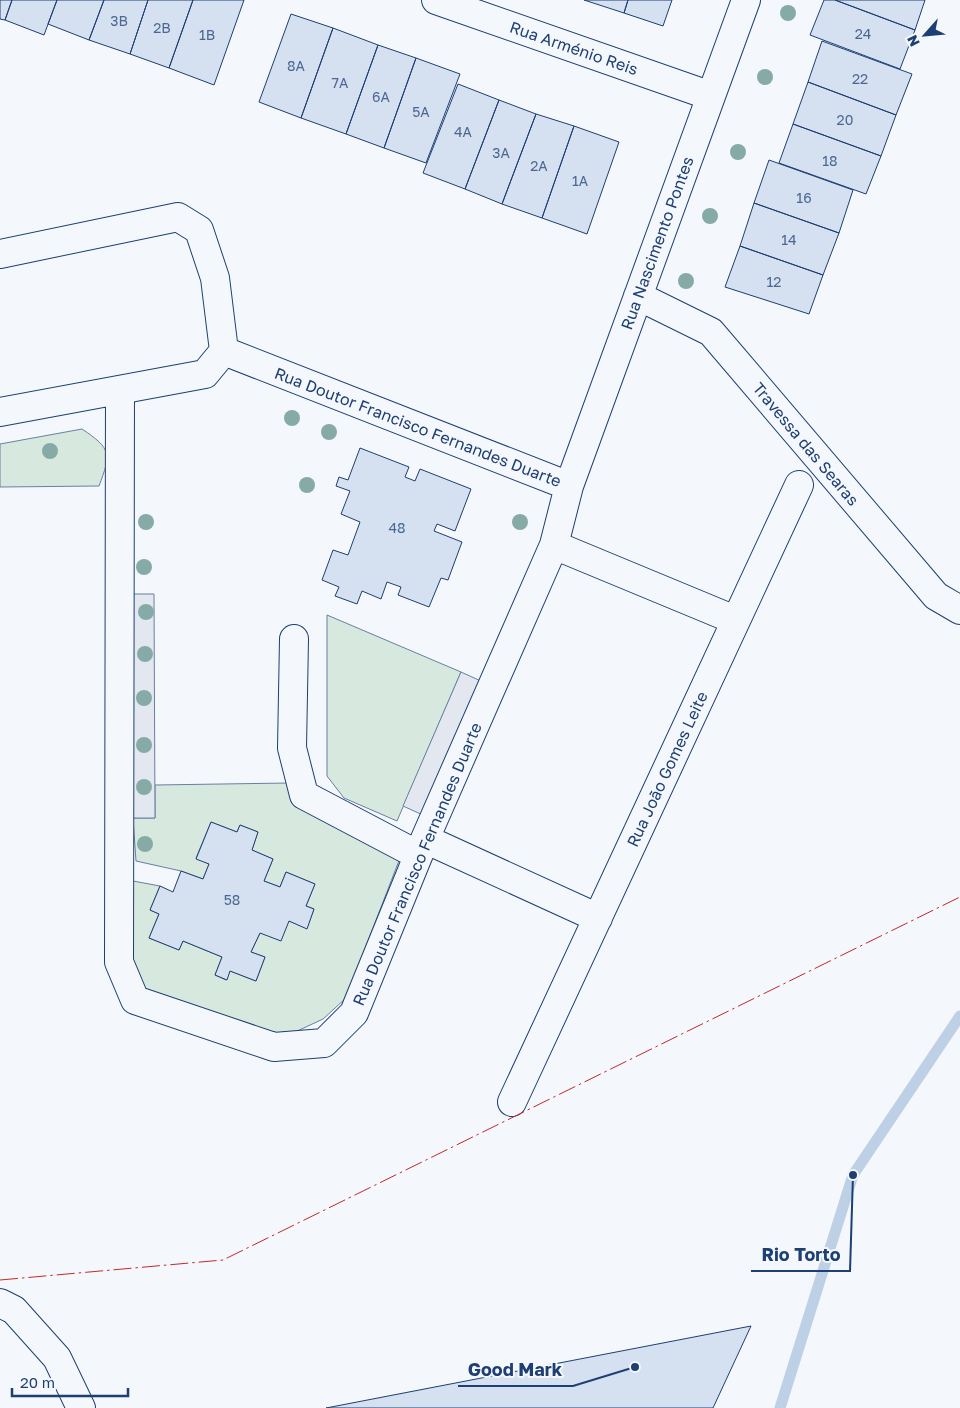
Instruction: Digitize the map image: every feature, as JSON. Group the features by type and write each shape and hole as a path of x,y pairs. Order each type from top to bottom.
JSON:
{"street":[{"name":"Rua Arménio Reis","path":"436,0 711,96"},
{"name":"Rua Nascimento Pontes","path":"569,486 746,0"},
{"path":"0,254 178,217 199,230 213,270 224,351 205,374 0,412"},
{"name":"Travessa das Searas","path":"638,296 712,332 936,596 960,610"},
{"name":"Rua Doutor Francisco Fernandes Duarte","path":"120,390 119,962 135,1000 274,1047 324,1043 354,1013 422,847 554,545 569,486 224,351"},
{"name":"Rua João Gomes Leite","path":"512,1102 799,485"},
{"path":"554,545 735,620"},
{"path":"294,639 292,748 304,795 422,847 598,918"},
{"path":"0,1302 14,1310 57,1358 81,1408"}],"shaded area":[{"path":"82,429 104,447 106,453 106,466 99,486 0,487 0,444"},
{"path":"131,594 154,594 155,818 133,818"},
{"path":"327,615 461,672 397,821 344,798 327,776"},
{"path":"461,672 483,682 425,816 403,806"},
{"path":"289,783 400,858 346,998 323,1019 293,1033 259,1034 158,1000 144,987 126,945 126,914 133,881 160,886 150,910 159,914 149,938 179,950 183,941 222,957 215,975 226,980 230,971 256,981 265,957 251,952 260,933 289,921 307,928 314,909 306,906 315,884 286,872 280,887 264,881 273,859 252,850 258,832 240,825 237,832 211,822 196,858 209,864 203,879 181,871 136,861 133,818 155,818 155,785"}],"building":[{"path":"0,0 12,0 5,20 0,19"},
{"path":"12,0 57,0 44,35 5,20"},
{"path":"57,0 104,0 89,40 48,24"},
{"path":"104,0 148,0 130,54 89,40"},
{"path":"148,0 193,0 169,68 130,54"},
{"path":"193,0 244,0 214,85 169,68"},
{"path":"584,0 628,0 624,13"},
{"path":"628,0 672,0 663,26 624,13"},
{"path":"824,0 835,0 915,30 900,69 810,35"},
{"path":"835,0 925,0 915,30"},
{"path":"291,14 333,28 301,118 259,102"},
{"path":"333,28 378,45 346,134 301,118"},
{"path":"822,41 912,74 896,115 808,82"},
{"path":"378,45 416,58 384,148 346,134"},
{"path":"416,58 460,74 426,163 384,148"},
{"path":"808,82 896,115 881,156 793,124"},
{"path":"458,84 499,100 465,189 423,173"},
{"path":"499,100 536,114 502,204 465,189"},
{"path":"536,114 574,126 542,218 502,204"},
{"path":"793,124 881,156 866,194 779,163"},
{"path":"574,126 619,142 587,234 542,218"},
{"path":"769,160 853,190 839,233 754,203"},
{"path":"754,203 839,233 823,275 740,246"},
{"path":"740,246 823,275 809,314 725,287"},
{"path":"360,448 409,467 405,477 415,481 420,469 471,489 455,531 437,524 434,531 462,542 448,580 441,578 429,607 398,595 401,587 387,582 381,599 362,591 357,604 335,596 339,587 322,580 333,550 348,555 360,522 341,514 350,491 336,486 339,477 348,480"},
{"path":"211,822 237,832 240,825 258,832 252,850 273,859 264,881 280,887 286,872 315,884 306,906 314,909 307,929 289,921 281,941 260,933 251,952 265,957 256,981 230,971 227,980 215,975 222,957 183,941 179,950 149,938 159,914 150,910 160,886 173,892 181,871 203,879 209,864 196,859"},
{"path":"751,1326 713,1408 326,1408"}],"waterway":[{"path":"780,1408 853,1175 960,1016"}],"power":[{"path":"0,1280 223,1260 960,897"}],"place":[{"name":"Rio Torto","path":"853,1175"},
{"name":"Good Mark","path":"635,1367"}]}
